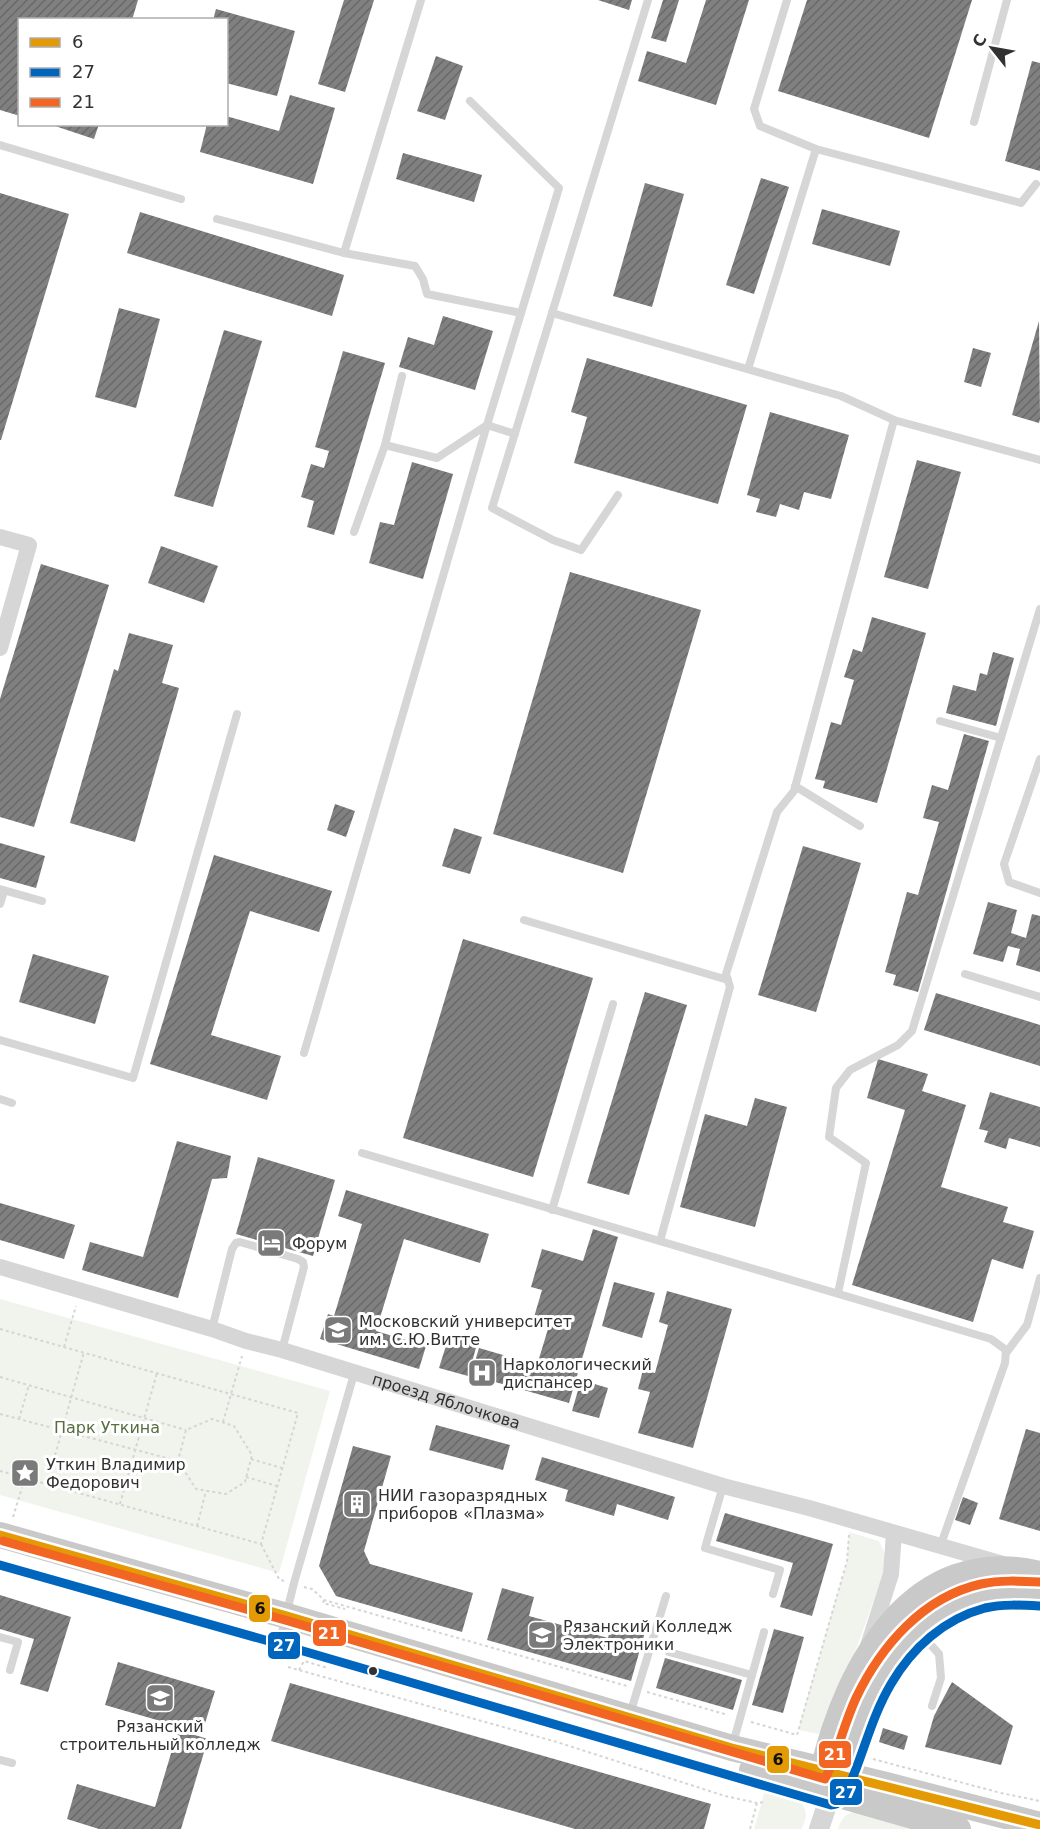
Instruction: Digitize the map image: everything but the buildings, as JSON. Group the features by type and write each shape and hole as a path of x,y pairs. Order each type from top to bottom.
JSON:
{"main road":[{"path":"2,1542 832,1779 1040,1825"},
{"name":"проезд Яблочкова","path":"832,1779 835,1725 864,1660 882,1632 901,1612 924,1594 951,1579 980,1570 1032,1572"},
{"path":"832,1779 868,1701 899,1652 918,1631 941,1613 962,1602 983,1595 1017,1591 1040,1594"},
{"path":"284,1624 629,1717 732,1748 832,1779 958,1829"}],"street":[{"path":"0,537 29,545 0,648"},
{"name":"проезд Яблочкова","path":"0,1267 282,1350 723,1486 852,1520 1032,1572"},
{"name":"проезд Яблочкова","path":"864,1660 891,1574 894,1533"},
{"path":"819,1829 832,1779"}],"lane":[{"path":"344,253 421,0"},
{"path":"618,495 581,550 553,540 492,508 648,0"},
{"path":"787,0 754,109 760,126 816,149 1021,203 1036,184"},
{"path":"974,122 1007,0"},
{"path":"304,1053 487,425 559,188 470,102"},
{"path":"0,145 181,200"},
{"path":"748,369 816,149"},
{"path":"217,219 344,253 415,266 423,279 427,294 521,313"},
{"path":"552,313 842,396 894,420 1040,460"},
{"path":"354,532 385,445 402,376"},
{"path":"660,1241 730,987 726,974 777,812 794,791 894,420"},
{"path":"487,425 515,434"},
{"path":"385,445 437,458 487,425"},
{"path":"838,1293 866,1163 830,1137 836,1088 850,1070 898,1045 912,1031 1040,609"},
{"path":"0,1040 133,1078 237,714"},
{"path":"940,721 1001,738"},
{"path":"1040,759 1004,864 1009,882 1040,893"},
{"path":"795,786 860,826"},
{"path":"0,904 2,890 42,901"},
{"path":"524,920 728,980"},
{"path":"965,974 1040,997"},
{"path":"552,1210 613,1004"},
{"path":"0,1099 12,1102"},
{"path":"362,1153 991,1339 1006,1350 1005,1363 940,1547"},
{"path":"212,1329 232,1249 236,1243 240,1242 289,1256 303,1262 304,1267 282,1350"},
{"path":"1005,1353 1027,1325 1040,1278"},
{"path":"284,1624 354,1374"},
{"path":"723,1486 705,1548 780,1570 773,1594"},
{"path":"629,1717 666,1596"},
{"path":"918,1631 939,1654 941,1678 932,1706"},
{"path":"732,1748 738,1719 764,1632"},
{"path":"0,1637 18,1642 10,1670"},
{"path":"669,1652 752,1675"},
{"path":"0,1760 12,1763"}],"path":[{"path":"64,1347 80,1291"},
{"path":"0,1329 298,1413 261,1544 279,1579 312,1589 324,1600 323,1603 345,1609"},
{"path":"223,1422 246,1341"},
{"path":"47,1484 84,1352"},
{"path":"120,1504 157,1373"},
{"path":"0,1377 186,1430 212,1419 234,1425 252,1455 245,1482 226,1494 207,1491 196,1489 178,1461 0,1414"},
{"path":"19,1419 29,1385"},
{"path":"178,1461 186,1430"},
{"path":"251,1459 282,1468"},
{"path":"0,1471 261,1544"},
{"path":"246,1477 277,1486"},
{"path":"2,1542 25,1478"},
{"path":"196,1526 207,1491"},
{"path":"324,1600 797,1735 847,1561 852,1520"},
{"path":"299,1670 304,1661 328,1668"},
{"path":"288,1667 557,1742 725,1796 757,1803 765,1802"},
{"path":"873,1759 1040,1801"},
{"path":"750,1829 757,1803"}],"green space":[{"name":"Парк Уткина","path":"0,1299 330,1391 279,1573 0,1495"},
{"path":"849,1532 879,1541 888,1561 829,1724 819,1734 798,1730 847,1561"},
{"path":"767,1784 791,1793 801,1802 806,1815 802,1829 754,1829"},
{"path":"864,1811 917,1829 838,1829 847,1815"}],"transit line":[{"name":"6","path":"0,1535 287,1616 732,1748 1040,1825"},
{"name":"21","path":"3,1541 285,1620 825,1779 856,1698 866,1679 878,1660 906,1626 923,1612 960,1590 995,1582 1040,1582"},
{"name":"27","path":"0,1565 831,1805 838,1803 847,1791 885,1694 899,1671 919,1647 943,1627 970,1613 998,1606 1039,1606"}],"place":[{"name":"Форум","path":"271,1243"},
{"name":"Московский университет им. С.Ю.Витте","path":"338,1330"},
{"name":"Наркологический диспансер","path":"482,1373"},
{"name":"Уткин Владимир Федорович","path":"25,1473"},
{"name":"НИИ газоразрядных приборов «Плазма»","path":"357,1504"},
{"name":"Рязанский Колледж Электроники","path":"542,1635"},
{"name":"Рязанский строительный колледж","path":"160,1698"}]}
